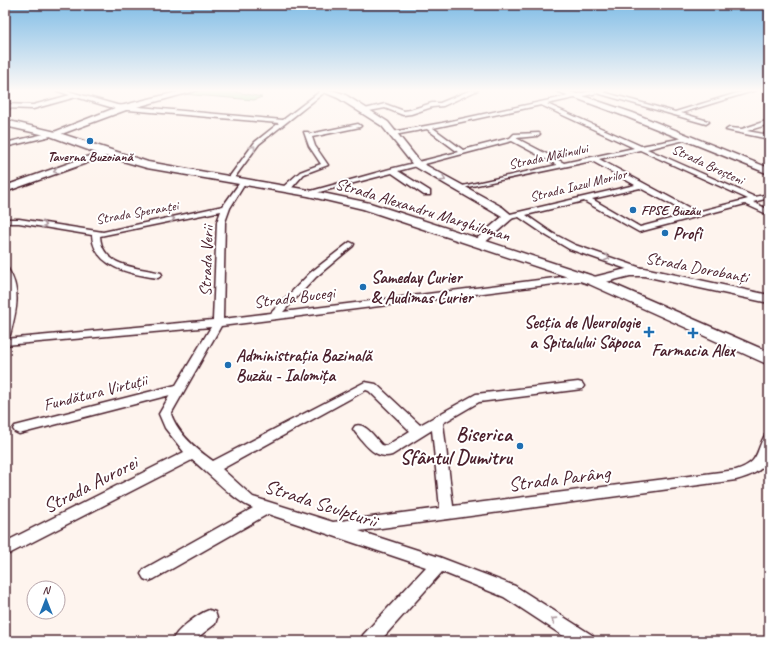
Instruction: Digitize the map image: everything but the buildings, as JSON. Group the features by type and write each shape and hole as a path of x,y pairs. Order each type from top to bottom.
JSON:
{"main road":[{"path":"10,120 48,128 53,134"},
{"path":"5,123 53,134 90,120"},
{"path":"379,120 394,133 417,164 498,209 509,217 478,243"},
{"path":"643,120 769,171"},
{"name":"Strada Alexandru Marghiloman","path":"53,134 106,153 168,170 286,189 366,206 590,279 769,359"},
{"path":"5,189 106,153"},
{"name":"Strada Dorobanți","path":"590,279 630,272 644,272 769,299"}],"street":[{"path":"263,120 284,122"},
{"path":"394,133 429,128 464,120"},
{"name":"Strada Broșteni","path":"578,120 755,200"},
{"path":"700,120 706,122"},
{"name":"Strada Verii","path":"218,323 221,222 237,181 257,143 284,122"},
{"path":"737,132 769,122"},
{"path":"286,189 302,173 324,165 312,146 307,134 358,126"},
{"path":"429,128 462,152"},
{"path":"729,130 769,137"},
{"path":"5,145 53,134"},
{"path":"308,193 513,139 514,136 537,134"},
{"name":"Strada Mălinului","path":"460,188 643,149 687,138"},
{"path":"513,139 563,166"},
{"path":"593,159 696,215"},
{"path":"392,170 427,193"},
{"name":"Strada Iazul Morilor","path":"509,217 642,185"},
{"path":"586,199 639,230 769,196"},
{"path":"746,202 769,213"},
{"name":"Strada Speranței","path":"5,221 19,221 96,234 226,208"},
{"name":"Strada Iazul Morilor","path":"522,215 550,236 570,246 627,264 644,272"},
{"path":"96,234 96,246 100,252 116,265 131,272 158,275"},
{"path":"274,316 313,275 350,244"},
{"path":"5,271 13,288 14,296 14,306 5,335"},
{"name":"Strada Bucegi","path":"5,342 218,323 590,279"},
{"name":"Strada Sculpturii","path":"218,323 165,414 169,425 193,454 212,468 248,501 439,564 509,591 586,641"},
{"path":"212,468 365,386 372,387 419,432"},
{"path":"359,429 378,449 384,452 391,450 479,397 578,386"},
{"name":"Fundătura Virtuții","path":"19,428 180,388"},
{"path":"437,421 447,512"},
{"name":"Strada Parâng","path":"333,528 736,475 749,472 758,467 763,460 769,438"},
{"name":"Strada Aurorei","path":"5,549 193,454"},
{"path":"149,574 266,508"},
{"path":"369,641 439,564"},
{"path":"180,641 209,618"}],"place":[{"name":"Taverna Buzoiană","path":"90,141"},
{"name":"FPSE Buzău","path":"633,210"},
{"name":"Profi","path":"665,233"},
{"name":"Sameday Curier & Audimas Curier","path":"363,287"},
{"name":"Secția de Neurologie a Spitalului Săpoca","path":"649,332"},
{"name":"Farmacia Alex","path":"693,333"},
{"name":"Administrația Bazinală Buzău - Ialomița","path":"228,365"},
{"name":"Biserica Sfântul Dumitru","path":"520,446"}]}
